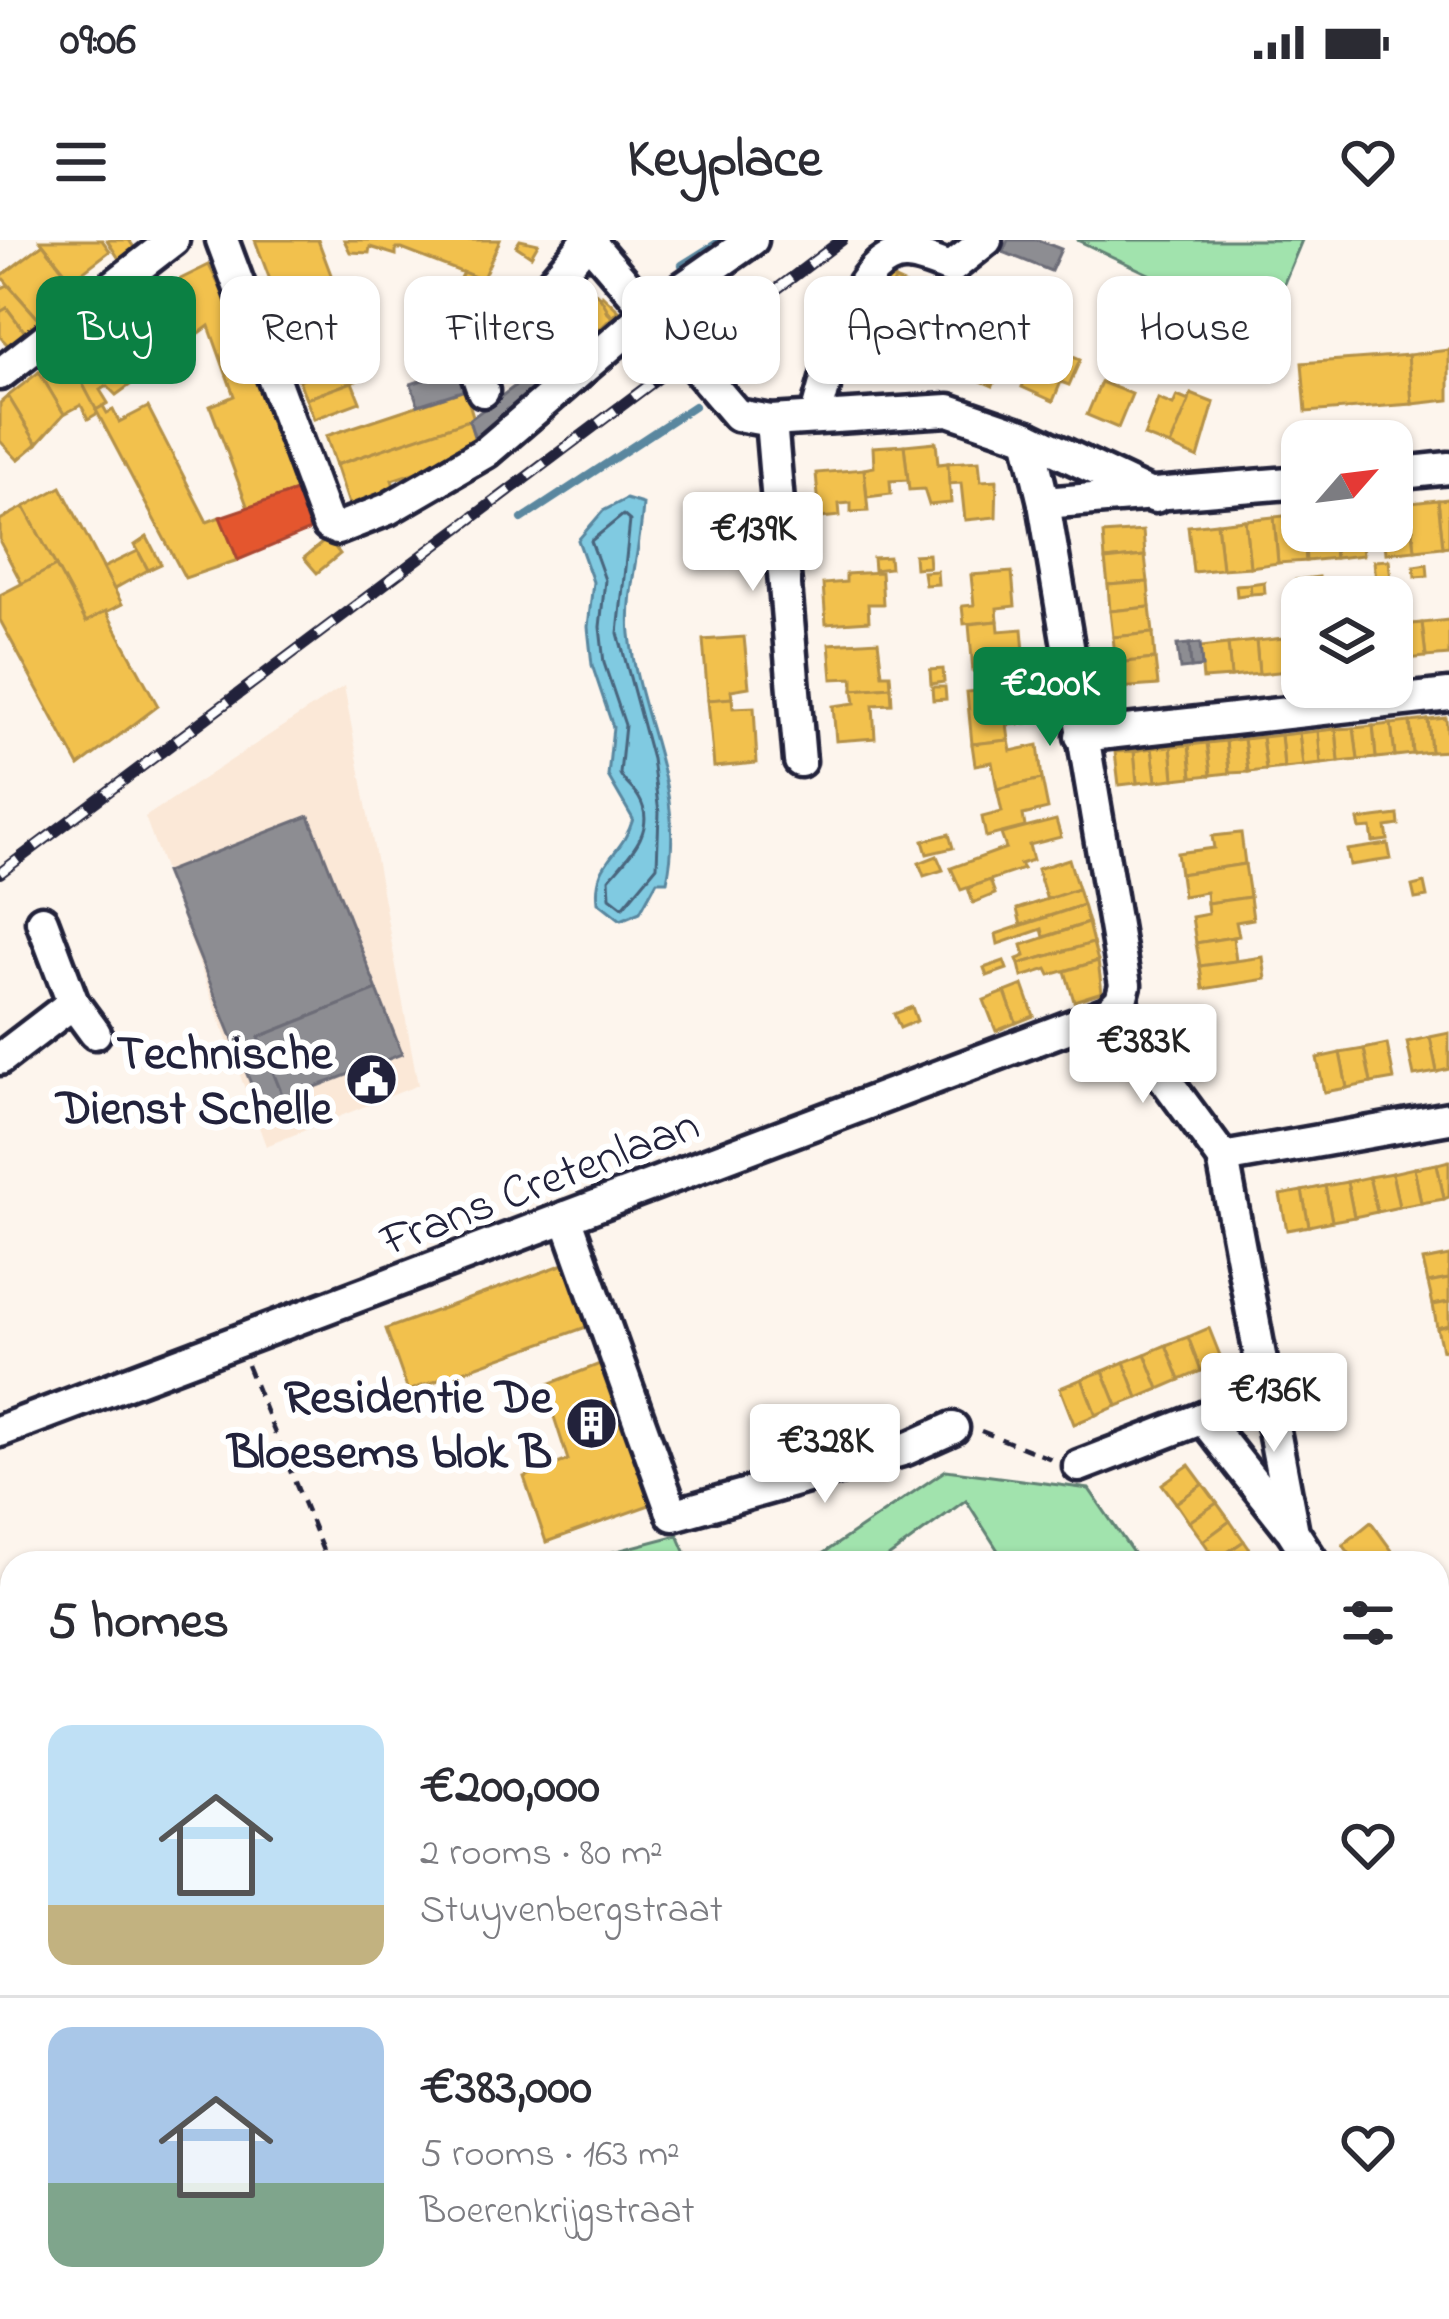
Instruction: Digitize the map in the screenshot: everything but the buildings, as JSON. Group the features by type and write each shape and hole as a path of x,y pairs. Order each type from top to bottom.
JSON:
{"street":[{"path":"0,374 173,240"},
{"path":"222,240 328,525 337,530 388,509 486,452 622,334"},
{"path":"483,391 460,326 540,297 588,240 622,278"},
{"path":"700,276 752,240"},
{"path":"814,418 858,287 870,268 905,254 951,268 986,240"},
{"path":"711,384 737,415 771,421 949,410 1028,437 1156,496"},
{"path":"771,421 800,761"},
{"path":"1028,437 1044,503 1125,985 1121,1000 1109,1012 1126,1026 1222,1158 1293,1532"},
{"path":"1413,471 1449,468"},
{"path":"1044,503 1281,484"},
{"path":"1081,736 1449,695"},
{"path":"42,921 73,1003 95,1033"},
{"path":"0,1059 73,1003"},
{"name":"Frans Cretenlaan","path":"0,1432 1109,1012"},
{"path":"1222,1158 1449,1118"},
{"path":"566,1217 673,1515 906,1448 953,1428"},
{"path":"1079,1466 1203,1418 1267,1387"},
{"path":"1203,1418 1305,1551"}],"path":[{"path":"238,1343 323,1551"},
{"path":"953,1428 967,1425 1079,1466"}],"shaded area":[{"name":"Technische Dienst Schelle","path":"344,686 418,1085 266,1146 145,817"}],"green space":[{"path":"1077,240 1302,240 1287,276 1153,276"},
{"path":"946,1470 1089,1489 1132,1551 998,1551 966,1500 896,1551 827,1551"},
{"path":"678,1535 685,1551 617,1551"}],"water":[{"path":"626,499 643,504 630,634 666,785 671,848 667,881 657,881 640,912 621,920 598,902 598,888 604,867 633,819 608,776 613,727 592,665 588,627 593,582 578,540 603,511"}],"waterway":[{"path":"682,265 722,240"},
{"path":"522,519 694,406"}],"railway":[{"path":"0,873 842,240"}],"place":[{"name":"Technische Dienst Schelle","path":"371,1079"},
{"name":"Residentie De Bloesems blok B","path":"591,1423"}]}
